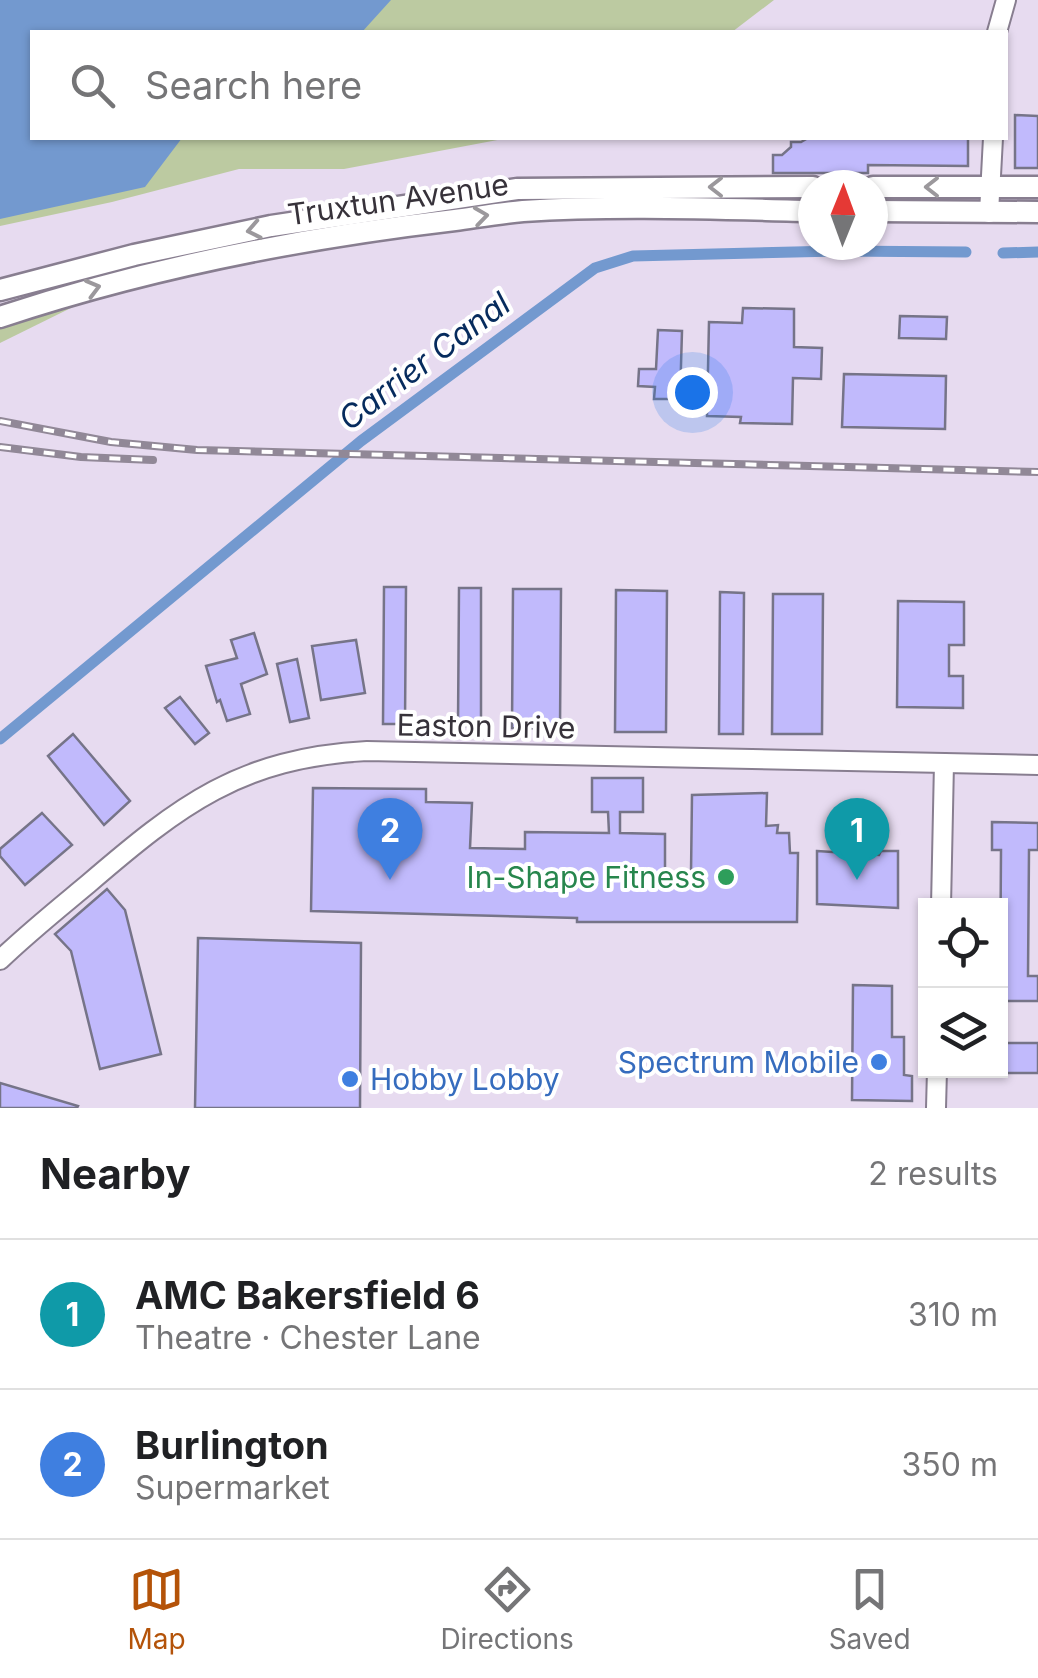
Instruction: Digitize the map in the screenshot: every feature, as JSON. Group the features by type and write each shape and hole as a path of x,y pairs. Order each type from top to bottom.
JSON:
{"main road":[{"path":"888,188 1038,187"},
{"name":"Truxtun Avenue","path":"0,290 134,255 270,226 517,189 798,188"},
{"name":"Truxtun Avenue","path":"0,317 88,288 204,260 379,228 520,211 798,210"},
{"path":"888,211 1038,212"}],"street":[{"path":"998,30 1006,0"},
{"path":"989,213 992,140"},
{"name":"Easton Drive","path":"0,960 177,810 244,776 312,756 366,751 1038,765"},
{"path":"941,898 944,763"},
{"path":"936,1108 937,1078"}],"green space":[{"path":"0,0 774,0 735,30 30,30 30,140 497,140 344,169 239,169 0,226"},
{"path":"81,303 0,343 0,328"}],"water":[{"path":"0,0 391,0 364,30 30,30 30,140 180,140 145,187 0,219"}],"building":[{"path":"1015,115 1038,116 1038,168 1015,168"},
{"path":"968,140 968,166 868,165 868,170 773,173 773,155 782,155 791,142"},
{"path":"743,308 794,309 794,347 822,348 821,379 793,378 792,424 740,423 741,417 707,416 709,322 742,323"},
{"path":"900,316 947,317 946,339 899,338"},
{"path":"658,330 682,331 680,399 654,399 655,387 638,386 639,369 656,369"},
{"path":"844,374 946,376 945,429 842,427"},
{"path":"384,587 406,587 405,724 383,724"},
{"path":"459,588 481,588 481,726 458,726"},
{"path":"513,589 561,589 560,729 512,728"},
{"path":"616,590 667,591 666,732 615,732"},
{"path":"720,592 744,593 743,734 719,734"},
{"path":"773,594 823,594 822,734 772,734"},
{"path":"898,601 964,602 964,645 949,645 949,676 963,676 963,708 897,707"},
{"path":"254,633 267,674 241,684 250,714 227,721 206,666 237,658 231,640"},
{"path":"356,640 365,693 321,700 312,646"},
{"path":"297,659 309,718 290,722 277,664"},
{"path":"180,697 209,733 195,744 165,708"},
{"path":"73,734 130,801 104,825 48,756"},
{"path":"592,778 643,778 643,812 620,812 620,833 665,834 665,873 691,873 692,795 767,793 766,826 778,825 777,833 789,833 790,853 798,853 797,922 577,922 577,918 311,911 313,788 426,789 426,802 472,803 470,848 525,849 525,832 609,833 608,812 592,812"},
{"path":"42,813 72,845 25,885 0,856 0,849"},
{"path":"992,822 1038,823 1038,850 1029,850 1028,976 1038,976 1038,1001 1008,1001 1008,898 1001,898 1001,850 992,850"},
{"path":"817,851 879,855 881,851 898,851 898,908 817,904"},
{"path":"107,889 125,910 161,1054 100,1069 71,951 55,934"},
{"path":"198,938 361,943 360,1108 195,1108"},
{"path":"853,985 892,986 892,1037 904,1037 904,1075 912,1076 912,1101 852,1100"},
{"path":"1008,1043 1038,1043 1038,1073 1008,1073"},
{"path":"0,1083 78,1106 0,1108"}],"waterway":[{"name":"Carrier Canal","path":"0,739 361,441 595,268 633,256 966,252"},
{"name":"Carrier Canal","path":"1003,253 1038,252"}],"railway":[{"path":"0,421 111,442 197,450 1038,472"},
{"path":"0,447 81,457 153,460"}],"place":[{"name":"In-Shape Fitness","path":"726,877"},
{"name":"Burlington","path":"390,880"},
{"name":"AMC Bakersfield 6","path":"857,880"},
{"name":"Spectrum Mobile","path":"879,1062"},
{"name":"Hobby Lobby","path":"350,1079"}]}
